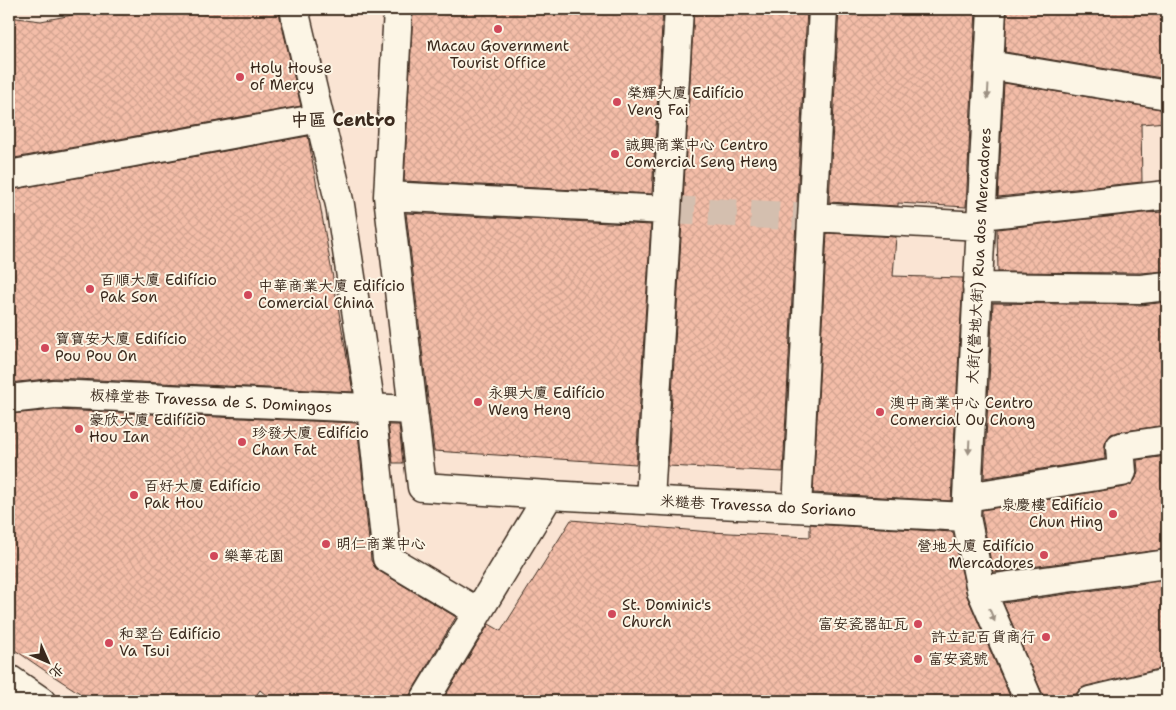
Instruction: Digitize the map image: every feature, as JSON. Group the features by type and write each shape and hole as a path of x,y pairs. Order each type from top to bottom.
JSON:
{"street":[{"path":"294,9 340,205 371,408 387,558 478,612"},
{"path":"398,9 388,196 413,410"},
{"path":"650,500 679,9"},
{"path":"797,508 823,9"},
{"name":"大街(營地大街) Rua dos Mercadores","path":"992,9 966,507 981,590 1029,701"},
{"path":"989,66 1167,95"},
{"path":"9,175 320,118"},
{"path":"812,217 981,220 1167,195"},
{"path":"388,196 668,210"},
{"path":"977,287 1141,289 1167,286"},
{"name":"板樟堂巷 Travessa de S. Domingos","path":"9,399 54,394 413,410"},
{"name":"米糙巷 Travessa do Soriano","path":"413,410 422,487 797,508 966,507 1122,472 1120,447 1167,440"},
{"path":"424,701 549,495"},
{"path":"981,590 1167,564"},
{"path":"9,679 40,701"},
{"path":"1090,701 1167,683"}],"building":[{"path":"103,9 279,9 301,106 9,159 9,17 41,21"},
{"path":"413,9 663,9 652,194 404,181"},
{"path":"694,9 807,9 783,472 668,466"},
{"path":"839,9 891,12 891,9 976,9 966,207 898,203 898,206 829,202"},
{"path":"1007,9 1167,9 1167,79 1005,52"},
{"path":"1004,83 1167,110 1167,122 1141,124 1142,182 998,197"},
{"path":"308,136 353,392 55,378 9,383 9,190"},
{"path":"1167,212 1167,271 1140,273 998,272 997,229"},
{"path":"406,213 651,225 636,464 434,451"},
{"path":"827,233 896,237 893,276 963,278 951,501 813,493"},
{"path":"1167,302 1167,425 1111,434 1104,448 1105,459 984,478 993,303 1141,305"},
{"path":"55,410 357,423 371,560 374,566 379,571 456,617 408,701 273,701 260,690 252,701 92,701 9,646 9,414"},
{"path":"388,425 399,425 403,463 393,463"},
{"path":"1167,456 1167,549 993,572 982,510 1125,487 1132,484 1136,478 1138,471 1137,460"},
{"path":"571,520 710,532 810,537 810,524 953,532 967,596 1012,701 442,701 489,624 501,631"},
{"path":"1167,580 1167,668 1086,686 1076,694 1044,701 1003,603"}],"tunnel":[{"path":"667,210 812,217"}],"place":[{"name":"Macau Government Tourist Office","path":"498,29"},
{"name":"Holy House of Mercy","path":"240,77"},
{"name":"榮輝大廈 Edifício Veng Fai","path":"617,102"},
{"name":"誠興商業中心 Centro Comercial Seng Heng","path":"615,154"},
{"name":"百順大廈 Edifício Pak Son","path":"90,289"},
{"name":"中華商業大廈 Edifício Comercial China","path":"248,295"},
{"name":"寶寶安大廈 Edifício Pou Pou On","path":"45,348"},
{"name":"永興大廈 Edifício Weng Heng","path":"478,402"},
{"name":"澳中商業中心 Centro Comercial Ou Chong","path":"880,412"},
{"name":"豪欣大廈 Edifício Hou Ian","path":"79,429"},
{"name":"珍發大廈 Edifício Chan Fat","path":"242,442"},
{"name":"百好大廈 Edifício Pak Hou","path":"134,495"},
{"name":"泉慶樓 Edifício Chun Hing","path":"1113,514"},
{"name":"明仁商業中心","path":"326,544"},
{"name":"營地大廈 Edifício Mercadores","path":"1044,555"},
{"name":"樂華花園","path":"214,556"},
{"name":"St. Dominic's Church","path":"612,614"},
{"name":"富安瓷器缸瓦","path":"918,624"},
{"name":"許立記百貨商行","path":"1046,637"},
{"name":"和翠台 Edifício Va Tsui","path":"109,643"},
{"name":"富安瓷號","path":"918,659"}],"district":[{"name":"中區 Centro","path":"343,120"}]}
